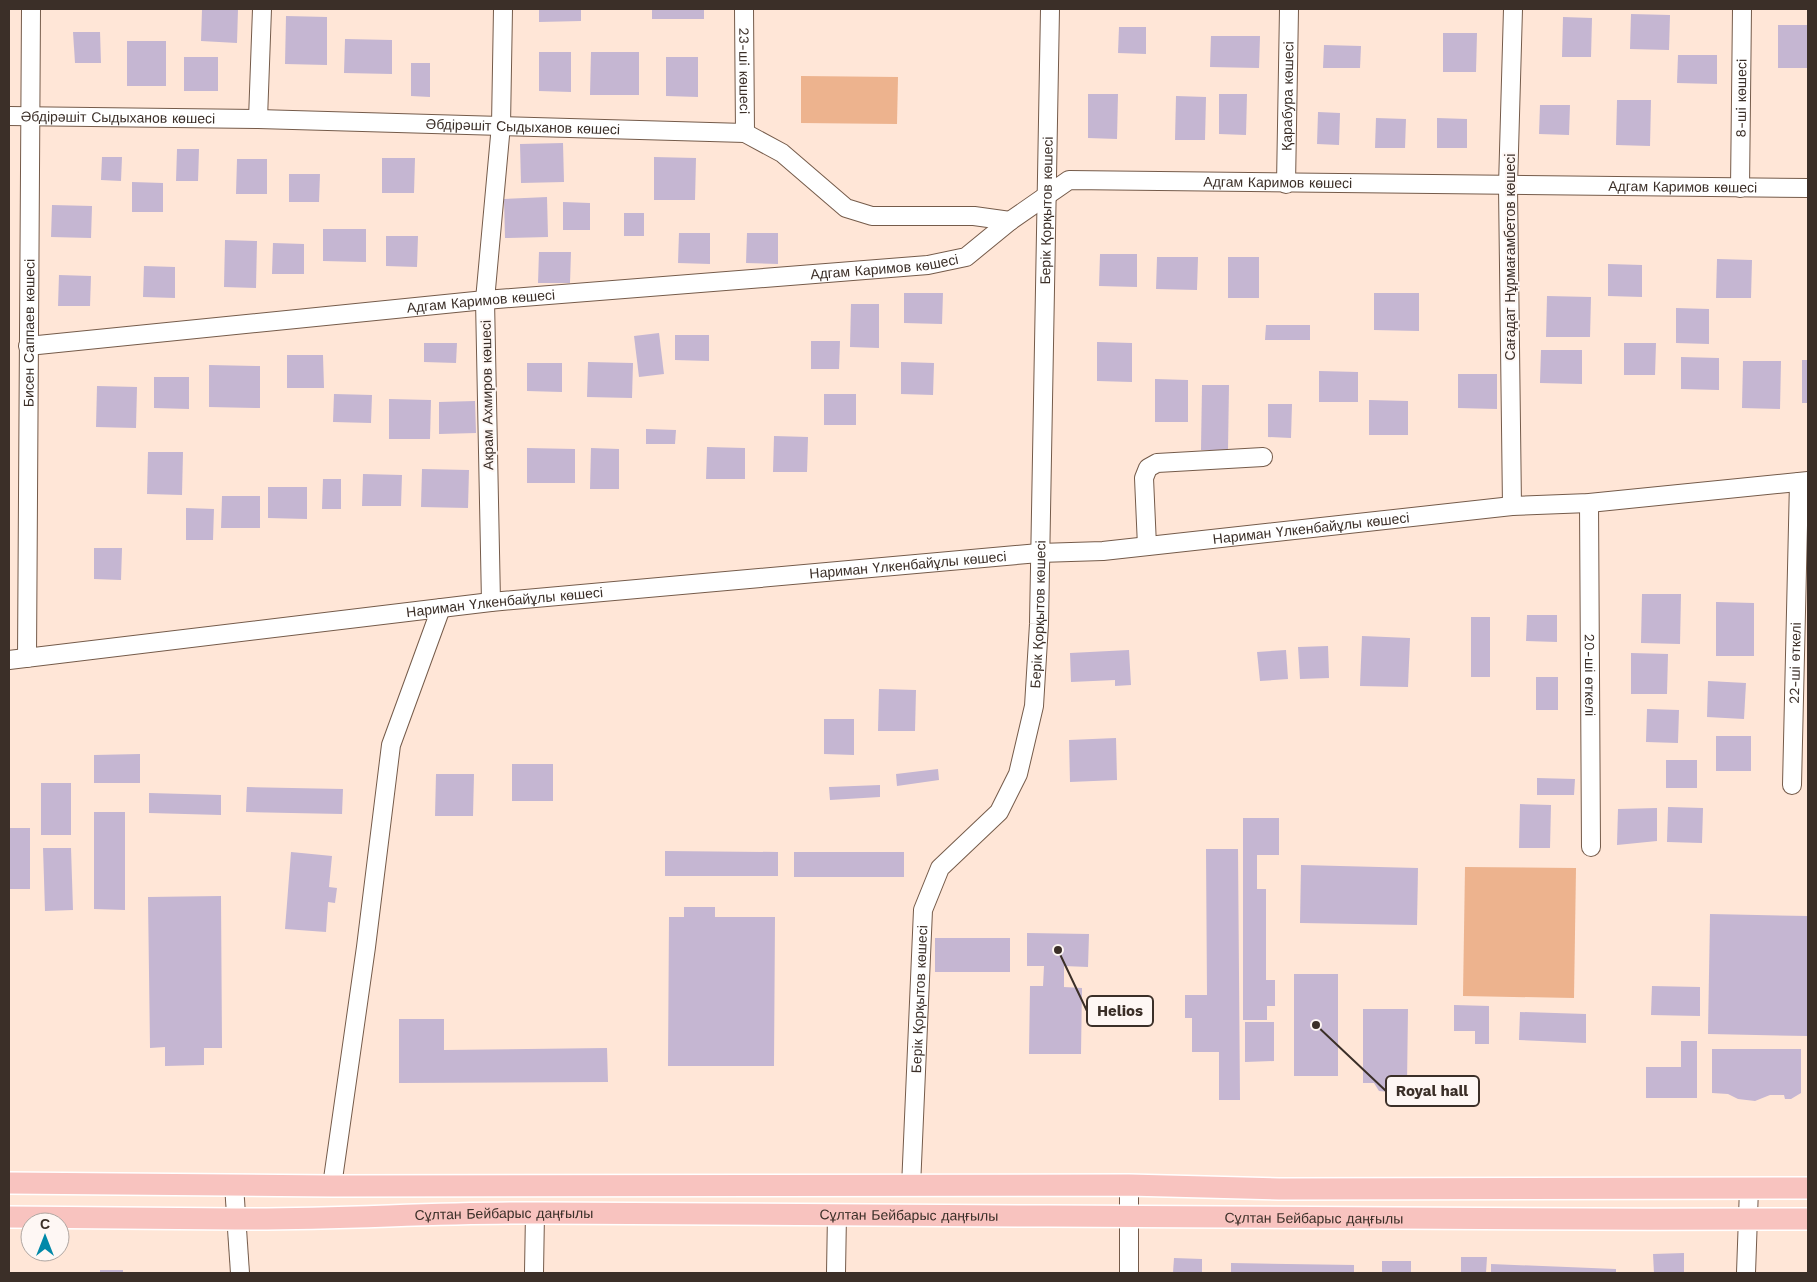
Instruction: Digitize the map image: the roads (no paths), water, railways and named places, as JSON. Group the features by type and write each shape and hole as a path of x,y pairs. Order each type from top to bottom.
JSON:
{"main road":[{"name":"Сұлтан Бейбарыс даңғылы","path":"9,1183 332,1186 911,1187 1129,1185 1278,1189 1808,1188"},
{"name":"Сұлтан Бейбарыс даңғылы","path":"9,1217 124,1216 236,1220 534,1213 1129,1215 1449,1219 1808,1219"}],"street":[{"name":"Бисен Саппаев көшесі","path":"26,658 30,9"},
{"path":"258,119 262,9"},
{"name":"Акрам Ахмиров көшесі","path":"491,602 485,300 502,125 503,9"},
{"name":"23-шi көшесi","path":"744,9 745,133"},
{"name":"Берік Қорқытов көшесі","path":"911,1187 923,910 940,868 999,812 1018,774 1034,706 1039,554 1050,9"},
{"name":"Қарабура көшесі","path":"1286,184 1289,9"},
{"name":"Сағадат Нұрмағамбетов көшесі","path":"1512,506 1508,186 1513,9"},
{"name":"8-шi көшесi","path":"1740,188 1742,9"},
{"name":"Әбдірәшіт Сыдыханов көшесі","path":"9,116 258,119 745,133 782,153 846,208 872,216 974,216 1010,220"},
{"name":"Адгам Каримов көшесі","path":"28,346 485,300 928,265 966,257 1010,220 1069,180 1286,184 1808,188"},
{"path":"1147,546 1144,478 1148,468 1157,463 1262,457"},
{"name":"Нариман Үлкенбайұлы көшесі","path":"9,660 491,602 1039,554 1103,551 1512,506 1588,503 1803,481"},
{"name":"22-ші өткелі","path":"1792,784 1803,481"},
{"name":"20-ші өткелі","path":"1588,503 1591,847"},
{"path":"332,1186 366,947 391,745 441,608"},
{"path":"234,1185 240,1273"},
{"path":"1129,1185 1129,1273"},
{"path":"1746,1273 1748,1188"},
{"path":"534,1213 534,1273"},
{"path":"836,1273 837,1214"}],"place":[{"name":"Helios","path":"1058,950"},
{"name":"Royal hall","path":"1316,1025"}]}
